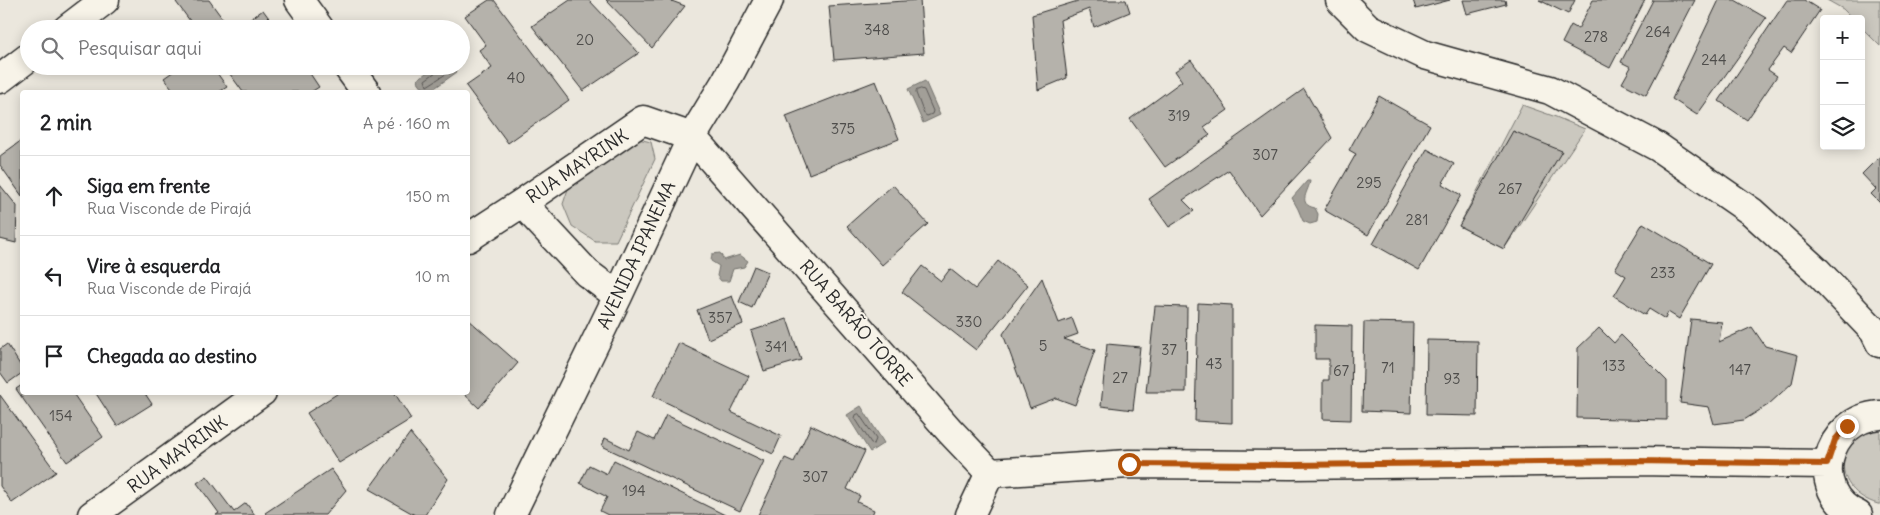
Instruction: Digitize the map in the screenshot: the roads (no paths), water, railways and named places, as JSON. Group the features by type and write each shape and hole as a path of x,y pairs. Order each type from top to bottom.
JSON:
{"street":[{"path":"79,20 106,0"},
{"path":"299,0 313,20"},
{"name":"AVENIDA IPANEMA","path":"511,515 618,296 692,136 726,81 769,0"},
{"path":"1340,0 1368,28 1417,51 1550,90 1658,146 1752,212 1817,271 1874,331 1880,343"},
{"path":"0,79 20,64"},
{"path":"354,75 365,90"},
{"name":"RUA MAYRINK","path":"470,234 522,203 643,120 692,136"},
{"name":"RUA BARÃO TORRE","path":"692,136 950,431 990,473"},
{"path":"522,203 588,273 618,296"},
{"name":"RUA MAYRINK","path":"92,515 258,395"},
{"path":"1858,515 1849,511 1836,498 1829,482 1827,464 1835,440 1847,426 1863,418 1880,415"},
{"path":"970,515 990,473 1129,464 1291,465 1626,461 1827,464"}],"water":[{"path":"423,75 453,75 432,90 424,90 417,80"},
{"path":"925,81 940,115 923,123 908,89"},
{"path":"1307,181 1310,181 1305,197 1306,204 1315,208 1318,214 1317,222 1310,224 1303,221 1292,198"},
{"path":"720,253 724,260 740,255 748,261 744,267 733,269 729,281 721,281 717,276 719,266 711,261 712,254"},
{"path":"861,406 884,443 870,452 847,415"}]}
